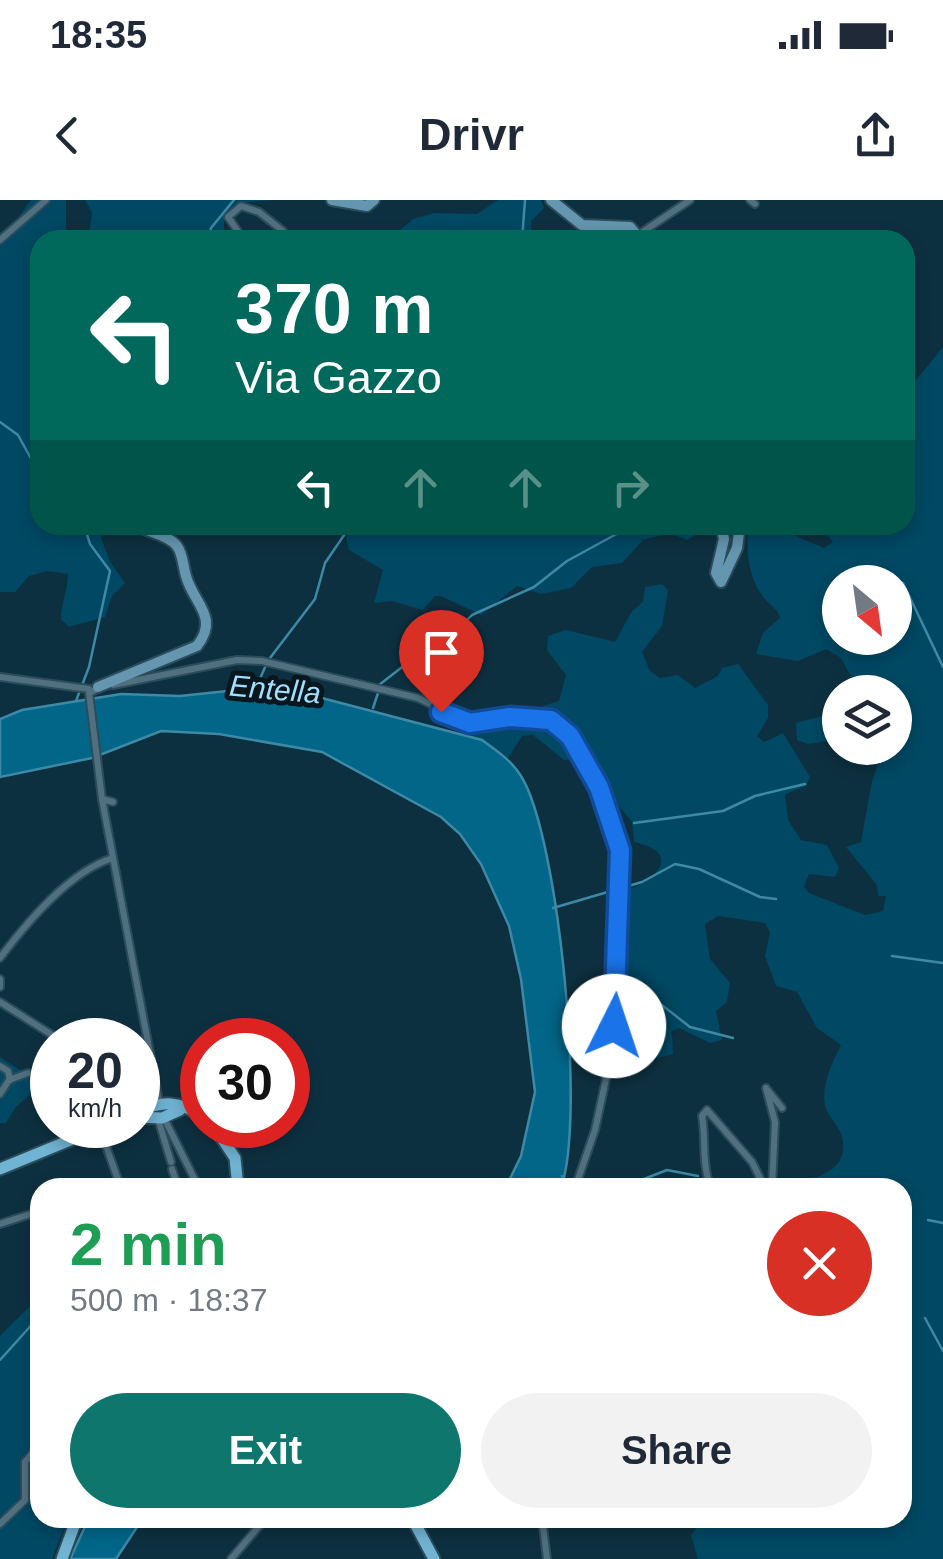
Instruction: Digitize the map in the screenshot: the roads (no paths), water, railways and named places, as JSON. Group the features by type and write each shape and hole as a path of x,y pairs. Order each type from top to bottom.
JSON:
{"main road":[{"path":"0,1169 52,1148"},
{"path":"228,1148 235,1158 237,1178"},
{"path":"62,1559 73,1528"},
{"path":"417,1528 434,1559"}],"street":[{"path":"0,240 46,200"},
{"path":"332,200 367,206 374,200"},
{"path":"551,200 576,223 631,230"},
{"path":"646,230 690,200"},
{"path":"237,230 228,217 241,206 259,212 282,230"},
{"path":"92,690 196,646 207,624 206,611 186,580 180,550 173,541 159,535"},
{"path":"723,535 716,573 721,582 739,535"},
{"path":"0,678 92,690 237,660 262,661 418,698 470,723 537,717 560,725 599,787 620,857 612,1052 595,1130 579,1178"},
{"path":"92,690 101,798 138,1018"},
{"path":"101,798 112,802"},
{"path":"0,958 60,891 78,882 90,866 113,858"},
{"path":"0,1002 30,1021"},
{"path":"0,1066 8,1070 10,1080"},
{"path":"0,1094 10,1080 28,1073"},
{"path":"770,1178 775,1122 766,1088 782,1108"},
{"path":"708,1178 702,1116 707,1110 762,1178"},
{"path":"160,1122 184,1153 195,1178"},
{"path":"160,1133 175,1178"},
{"path":"109,1148 118,1178"},
{"path":"171,1163 184,1153"},
{"path":"0,1224 30,1214"},
{"path":"0,1524 25,1500 25,1462 30,1456"},
{"path":"231,1559 257,1528"},
{"path":"543,1528 547,1559"}],"water":[{"name":"Entella","path":"276,686 482,740 521,776 535,808 547,856 565,979 571,1103 563,1178 510,1178 521,1156 535,1092 521,979 509,926 481,864 460,834 441,817 322,752 219,734 161,731 92,758 0,777 0,719 22,710 121,694 180,696"},
{"path":"84,1528 136,1528 116,1559 70,1559"}],"waterway":[{"path":"210,230 234,200"},
{"path":"523,230 525,200"},
{"path":"0,422 18,435 30,457"},
{"path":"76,701 89,667 110,571 87,535"},
{"name":"Entella","path":"270,658 315,599 325,563 344,535"},
{"path":"379,685 415,657 442,646 472,615 534,587 567,561 615,535"},
{"path":"912,602 943,667"},
{"name":"Entella","path":"255,690 266,665"},
{"path":"373,708 378,693"},
{"path":"634,823 723,811 755,796 805,784"},
{"path":"553,908 642,882 675,864 699,869 760,897 776,899"},
{"path":"892,956 943,963"},
{"path":"566,1011 658,1002 690,1027 733,1038"},
{"path":"647,1178 667,1170 698,1176"},
{"path":"928,1220 943,1223"},
{"path":"925,1318 943,1351"},
{"path":"0,1360 30,1327"}]}
